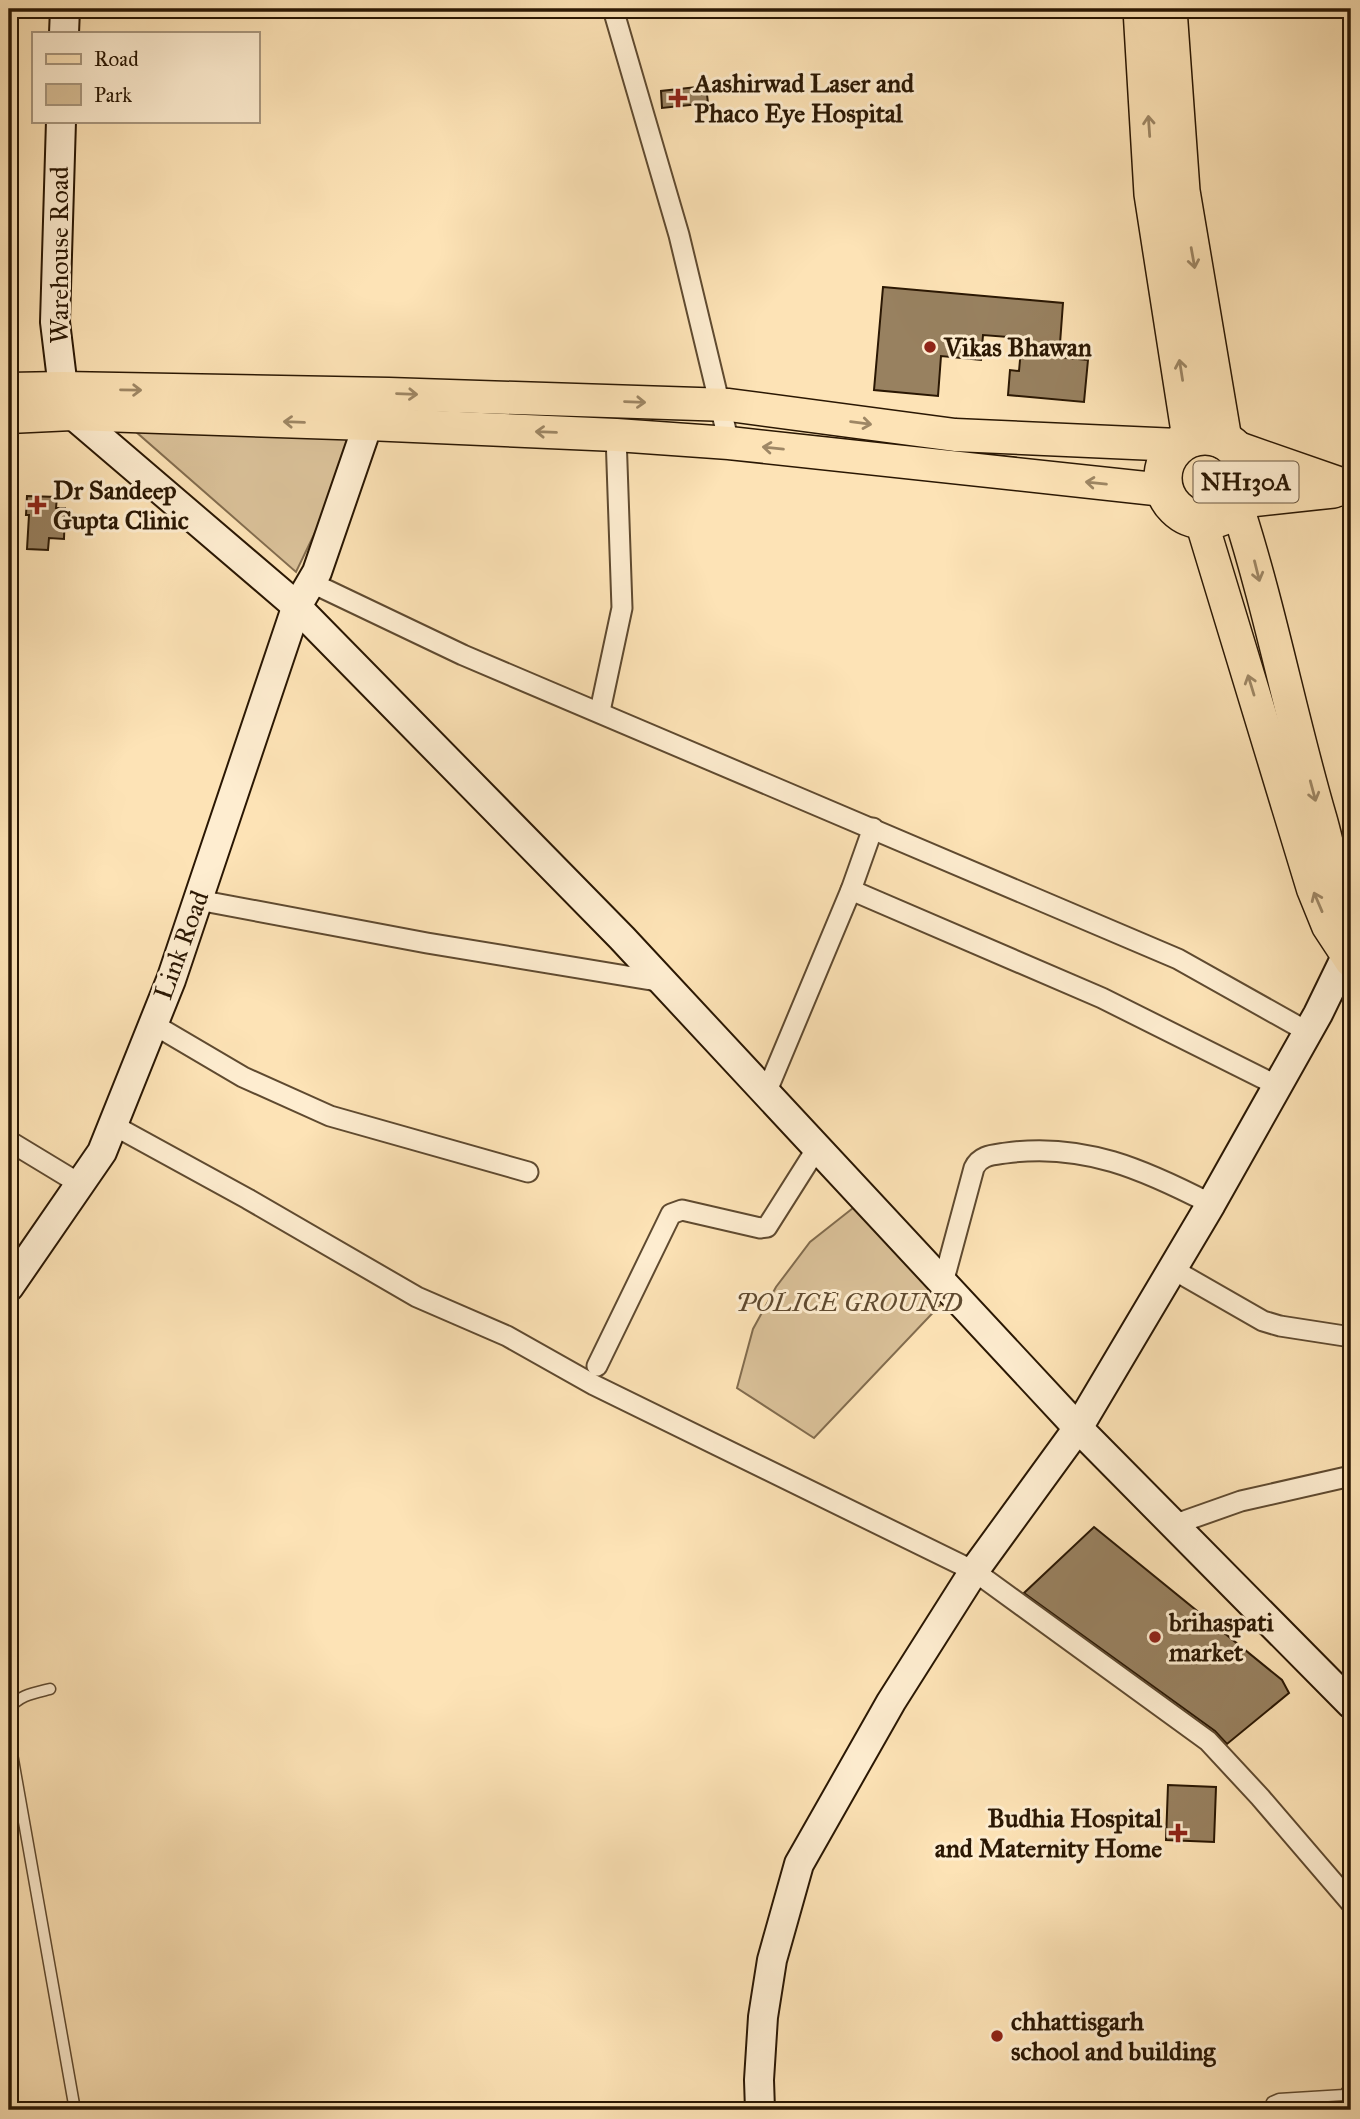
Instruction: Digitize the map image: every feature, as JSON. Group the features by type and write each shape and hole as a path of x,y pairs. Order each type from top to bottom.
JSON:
{"highway":[{"name":"NH130A","path":"1142,9 1153,194 1207,443 1244,464 1247,481 1239,502 1221,517 1201,520 1185,516 1172,505 1164,491 1163,474 1167,458 1207,443 1347,488"},
{"name":"NH130A","path":"1168,9 1181,191 1207,443"},
{"name":"NH130A","path":"1239,502 1347,488"}],"main road":[{"path":"9,390 67,401 362,409 721,405 955,435 1207,443"},
{"path":"9,416 67,401"},
{"path":"362,409 616,435 729,443 1164,491"},
{"path":"1239,502 1314,796 1351,914"},
{"path":"1201,520 1312,889 1328,926 1349,954"}],"street":[{"path":"64,32 65,9"},
{"path":"613,9 679,235 729,443"},
{"name":"Warehouse Road","path":"61,122 54,297 55,322 67,401"},
{"path":"67,401 283,594 663,982 1079,1428 1351,1704"},
{"name":"Link Road","path":"9,1287 102,1152 113,1125 171,980 296,608 317,572 362,409"},
{"path":"600,711 622,608 616,435"},
{"path":"310,582 463,655 1178,958 1308,1032"},
{"path":"766,1093 851,890 873,828"},
{"path":"851,890 1102,998 1278,1086"},
{"path":"198,900 427,943 663,982"},
{"path":"760,2110 762,2030 768,1983 799,1864 891,1702 974,1571 1079,1428 1174,1270 1349,954"},
{"path":"153,1024 243,1077 330,1116 528,1172"},
{"path":"113,1125 418,1297 507,1336 594,1385 974,1571 1208,1741 1351,1903"},
{"path":"9,1141 80,1184"},
{"path":"597,1366 671,1213 682,1210 760,1228 767,1227 817,1148"},
{"path":"943,1283 974,1168 980,1160 988,1156 1033,1150 1110,1159 1159,1177 1211,1204"},
{"path":"1174,1270 1263,1321 1351,1337"},
{"path":"1173,1525 1241,1501 1351,1476"}],"lane":[{"path":"9,1709 16,1700 50,1689"},
{"path":"9,1737 75,2110"},
{"path":"1269,2110 1272,2102 1279,2099 1344,2095 1350,2088 1351,2078"}],"green space":[{"path":"135,431 360,439 296,572"},
{"name":"POLICE GROUND","path":"853,1208 945,1300 814,1438 737,1388 753,1329 776,1287 810,1242"}],"building":[{"path":"706,86 708,103 662,108 661,91"},
{"name":"Vikas Bhawan","path":"883,287 1063,303 1059,357 1088,360 1084,402 1008,395 1010,370 1019,371 1022,338 983,335 981,360 941,356 938,396 874,390"},
{"path":"27,496 57,497 56,508 65,508 64,539 49,538 48,550 27,549"},
{"name":"brihaspati market","path":"1094,1527 1282,1680 1289,1693 1227,1744 1215,1731 1024,1593"},
{"path":"1168,1785 1216,1787 1214,1842 1166,1840"}],"place":[{"name":"Aashirwad Laser and Phaco Eye Hospital","path":"678,98"},
{"name":"Vikas Bhawan","path":"930,347"},
{"name":"Dr Sandeep Gupta Clinic","path":"37,505"},
{"name":"brihaspati market","path":"1155,1637"},
{"name":"Budhia Hospital and Maternity Home","path":"1178,1833"},
{"name":"chhattisgarh school and building","path":"997,2036"}]}
